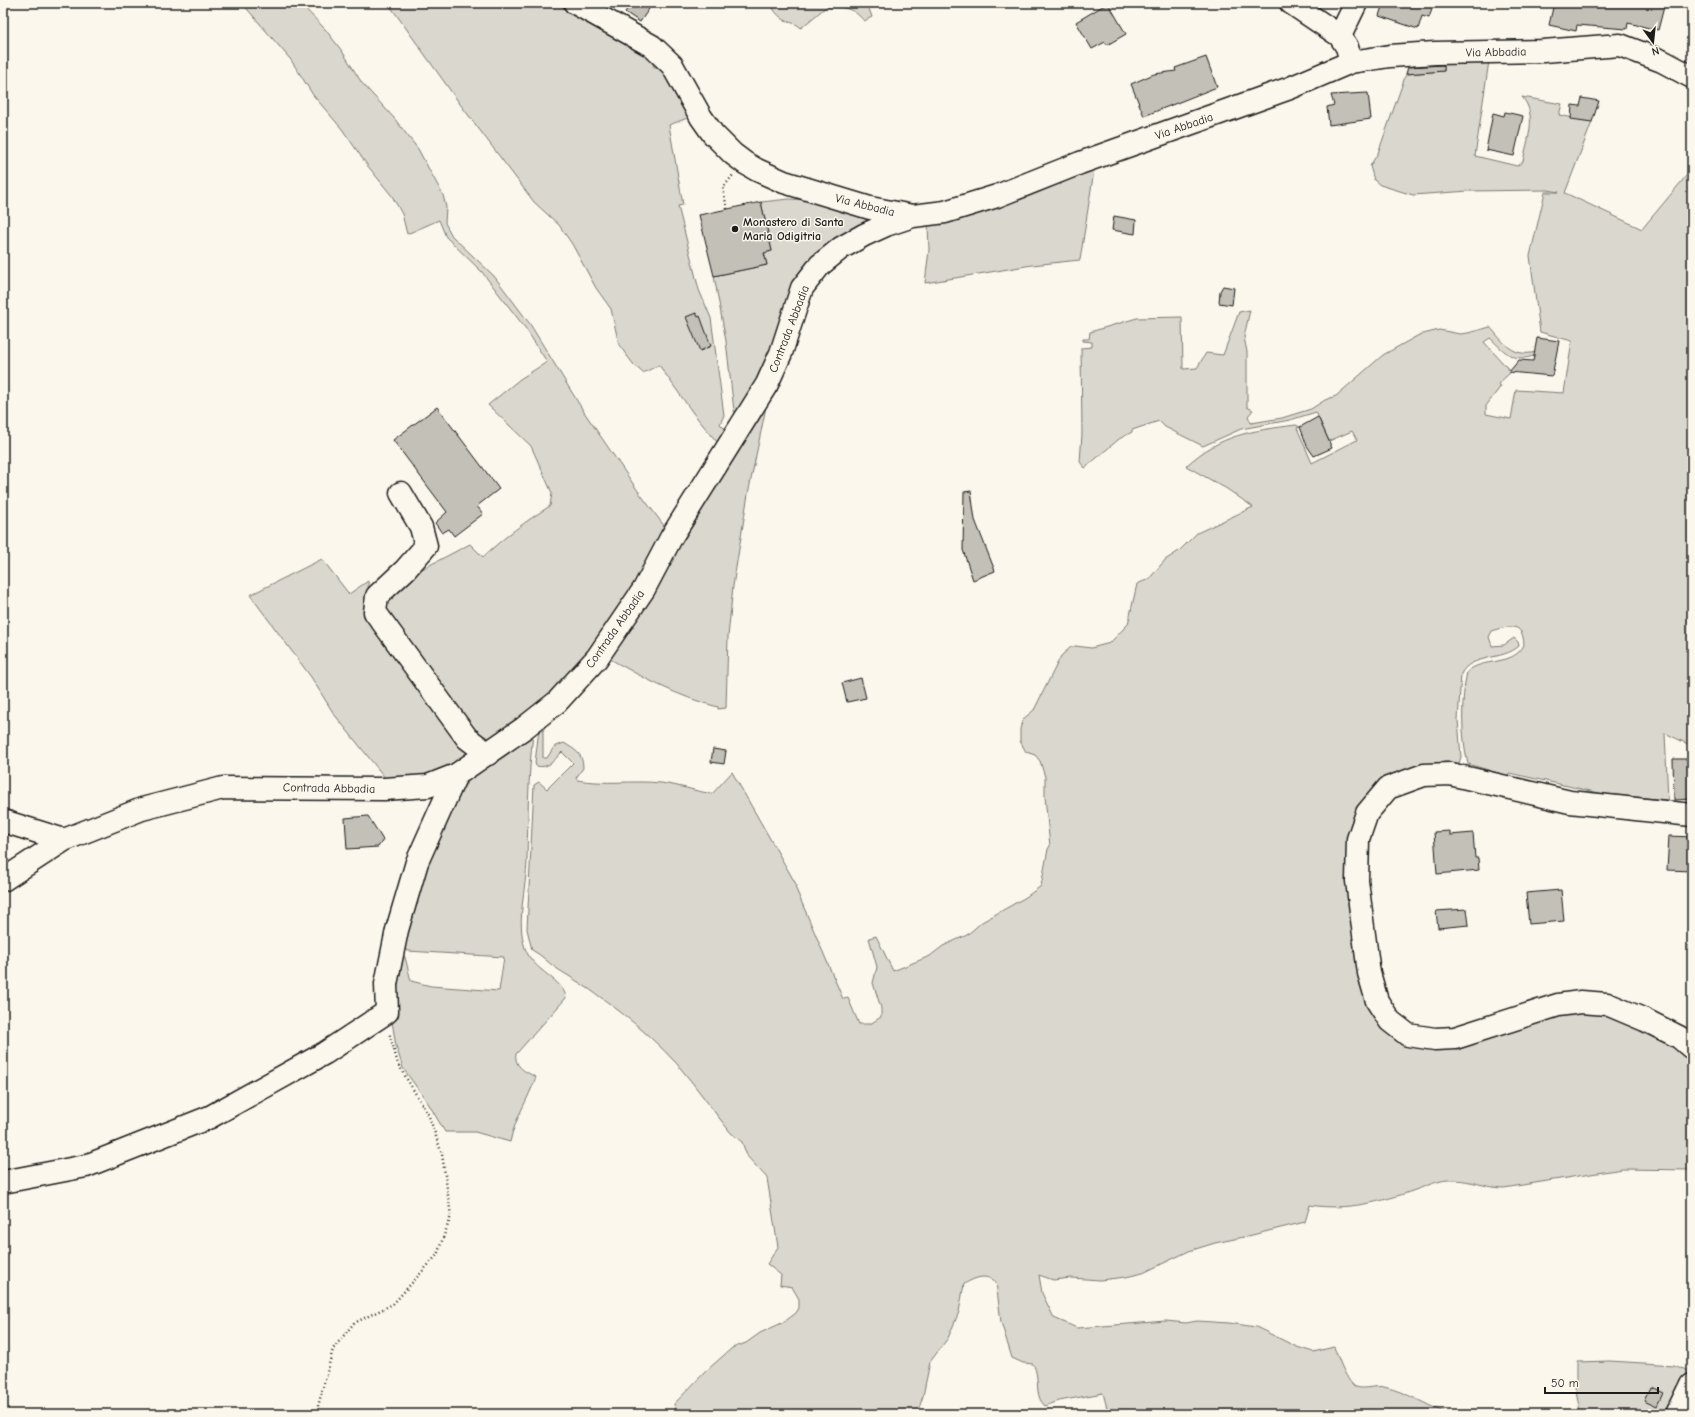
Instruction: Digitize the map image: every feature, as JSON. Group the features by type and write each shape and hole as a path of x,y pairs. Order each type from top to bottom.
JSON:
{"street":[{"name":"Via Abbadia","path":"575,3 652,46 672,65 701,117 722,144 745,163 770,177 870,208 913,216 945,212 998,196 1080,163 1290,88 1351,62 1390,56 1435,53 1543,51 1620,45 1662,61 1692,77"},
{"path":"1291,3 1340,36 1347,47 1351,62"},
{"path":"1340,36 1356,3"},
{"name":"Contrada Abbadia","path":"3,880 64,840 142,809 223,788 384,789 428,786 456,775 524,728 557,702 598,658 644,589 672,536 767,384 781,353 802,288 820,265 841,248 886,225 913,216"},
{"path":"401,493 421,527 426,546 405,570 377,596 375,612 467,738 488,754"},
{"path":"1692,815 1570,802 1450,774 1424,775 1388,788 1367,813 1358,838 1357,882 1368,973 1377,1001 1390,1020 1408,1035 1435,1039 1455,1038 1558,1005 1581,1002 1607,1004 1645,1020 1679,1037 1692,1048"},
{"path":"3,1182 86,1166 210,1117 325,1053 387,1012 386,984 394,945 417,862 456,775"},
{"path":"3,821 64,840"},
{"path":"1678,1414 1692,1385"}],"path":[{"path":"727,209 723,188 737,169 745,163"},
{"path":"316,1414 333,1349 354,1323 393,1304 437,1255 451,1216 442,1154 429,1116 398,1064 387,1024 387,1012"}],"shaded area":[{"path":"242,3 300,3 325,29 342,51 362,83 394,118 418,149 443,195 446,207 445,223 452,236 494,276 530,324 584,412 638,491 671,535 569,683 497,740 478,735 381,603 403,579 470,544 483,557 532,517 550,506 552,493 531,446 488,405 520,379 547,362 526,329 482,272 446,237 439,220 407,234 402,214 392,196 367,165 342,129 313,95 291,60"},
{"path":"388,3 574,3 651,58 654,67 664,66 690,117 669,125 683,205 678,206 699,290 711,318 724,415 720,424 724,428 727,428 722,448 693,413 659,365 643,373 634,365 619,345 611,309 596,288 572,244 559,225 534,202 460,104"},
{"path":"770,3 870,3 868,6 872,17 864,21 860,16 851,10 837,7 826,7 801,28 781,17 775,12"},
{"path":"1444,61 1489,61 1475,156 1517,166 1523,161 1530,128 1527,104 1522,97 1562,104 1559,115 1592,122 1565,193 1642,229 1692,169 1692,746 1665,733 1668,800 1604,794 1509,773 1508,776 1468,764 1463,730 1463,706 1467,672 1473,667 1513,656 1519,652 1524,645 1521,632 1514,627 1492,631 1489,637 1492,646 1504,645 1514,638 1518,642 1519,646 1504,654 1472,663 1465,668 1461,674 1458,720 1461,757 1459,763 1445,762 1430,765 1374,808 1359,905 1394,1034 1581,1012 1617,1016 1692,1056 1692,1170 1622,1169 1504,1188 1491,1187 1460,1180 1448,1180 1434,1183 1377,1202 1337,1207 1310,1205 1305,1222 1215,1243 1189,1251 1143,1273 1126,1277 1100,1280 1071,1278 1053,1280 1039,1275 1042,1293 1054,1318 1077,1328 1166,1321 1186,1323 1197,1321 1229,1323 1256,1327 1297,1347 1313,1352 1334,1347 1346,1375 1356,1387 1381,1387 1392,1389 1449,1414 1106,1414 1107,1408 1103,1393 1059,1401 1045,1406 1039,1397 1037,1375 1033,1364 1023,1363 1012,1358 1001,1322 996,1282 992,1279 980,1277 964,1284 959,1312 948,1338 930,1362 923,1396 917,1414 676,1414 674,1404 706,1371 732,1348 746,1343 760,1333 784,1322 796,1313 799,1308 799,1299 792,1287 780,1285 781,1275 767,1264 778,1247 767,1178 747,1156 742,1142 731,1133 677,1064 650,1037 621,1012 555,968 532,950 527,929 534,785 539,782 547,789 573,763 562,752 548,765 540,767 536,766 535,763 539,729 547,722 543,731 543,758 547,758 554,747 564,743 578,752 582,759 583,768 576,778 577,780 598,782 661,783 712,794 732,772 797,886 796,889 843,999 848,998 859,1024 870,1024 881,1017 881,1008 873,983 877,967 869,938 876,936 893,971 930,956 943,946 967,935 982,922 1026,897 1041,886 1048,849 1050,846 1045,797 1045,777 1040,761 1035,755 1026,752 1020,741 1020,729 1023,719 1034,710 1061,656 1071,647 1076,646 1091,648 1110,643 1128,624 1137,584 1149,579 1165,560 1179,551 1197,533 1253,507 1227,489 1186,466 1199,455 1224,441 1265,429 1296,425 1300,427 1297,428 1312,463 1357,440 1352,431 1329,441 1316,412 1290,420 1241,429 1203,446 1165,427 1159,421 1132,430 1132,432 1119,439 1085,468 1080,462 1082,434 1081,348 1092,347 1092,342 1083,341 1083,339 1089,339 1090,332 1137,318 1182,317 1183,369 1197,368 1206,353 1223,355 1239,312 1250,310 1244,337 1247,352 1247,407 1253,410 1248,416 1251,423 1282,418 1311,409 1325,400 1336,396 1383,355 1419,335 1439,330 1460,334 1490,327 1505,344 1515,351 1521,353 1536,352 1537,355 1522,358 1516,357 1506,353 1490,338 1484,342 1511,372 1498,384 1501,386 1486,406 1486,414 1511,419 1516,390 1564,393 1572,341 1540,332 1530,256 1545,192 1559,192 1548,190 1469,191 1413,195 1380,185 1374,180 1370,166 1378,153 1406,74 1444,71"},
{"path":"1095,164 1080,260 1032,265 925,283 929,250 928,224"},
{"path":"789,199 811,200 869,218 869,221 844,236 766,372 737,416 734,411 726,341 714,276 767,265 764,253 772,251 761,202"},
{"path":"767,397 748,494 733,586 728,637 726,708 718,709 718,707 689,698 660,686 605,656"},
{"path":"322,559 349,594 368,581 369,605 471,753 445,774 386,779 334,714 311,677 250,595"},
{"path":"533,734 529,781 527,861 521,916 522,938 525,948 534,963 560,986 564,991 566,998 516,1054 516,1059 519,1066 536,1077 518,1117 510,1142 475,1132 445,1132 428,1103 403,1068 396,1046 390,1009 400,952 405,957 411,981 431,986 499,991 504,957 408,951 401,945 416,892 454,799 475,773"},
{"path":"1610,1361 1675,1365 1692,1372 1674,1414 1581,1414 1575,1387 1577,1387 1577,1362"}],"building":[{"path":"632,3 653,3 640,22 625,12"},
{"path":"1108,3 1126,34 1107,45 1105,42 1092,49 1076,22"},
{"path":"1383,3 1434,3 1429,18 1422,16 1418,29 1379,16"},
{"path":"1554,3 1665,3 1658,30 1628,23 1627,29 1577,25 1576,31 1549,25"},
{"path":"1206,57 1217,87 1144,116 1131,84 1154,74 1176,71 1175,68"},
{"path":"1444,65 1444,71 1406,74 1408,67"},
{"path":"1368,93 1371,119 1329,125 1327,107 1334,105 1331,95"},
{"path":"1582,98 1599,101 1592,122 1571,119 1572,105 1580,106"},
{"path":"1505,112 1523,116 1514,156 1486,150 1493,113 1504,116"},
{"name":"Monastero di Santa Maria Odigitria","path":"761,202 772,251 764,253 767,265 714,276 699,215"},
{"path":"1114,216 1136,220 1135,234 1112,230"},
{"path":"1223,286 1234,288 1232,305 1219,303 1220,291"},
{"path":"696,313 698,317 700,316 711,346 700,351 686,317"},
{"path":"1537,338 1559,341 1552,376 1509,372 1519,360 1533,361"},
{"path":"437,407 499,489 477,506 483,514 454,536 449,529 442,533 435,523 447,512 393,440"},
{"path":"1318,417 1332,448 1314,456 1307,446 1300,427"},
{"path":"971,491 975,520 995,571 973,580 963,550 964,492"},
{"path":"861,678 866,698 847,702 842,683"},
{"path":"713,749 726,751 724,764 711,762"},
{"path":"1673,759 1691,759 1692,761 1692,799 1674,800"},
{"path":"368,816 383,840 378,847 347,849 345,818"},
{"path":"1450,831 1450,835 1473,833 1475,858 1478,858 1479,870 1437,874 1434,832"},
{"path":"1669,836 1692,837 1692,871 1667,870"},
{"path":"1561,890 1564,921 1529,924 1526,893"},
{"path":"1467,909 1469,925 1438,928 1436,911"},
{"path":"1651,1387 1664,1393 1658,1406 1645,1400"}],"place":[{"name":"Monastero di Santa Maria Odigitria","path":"735,229"}]}
